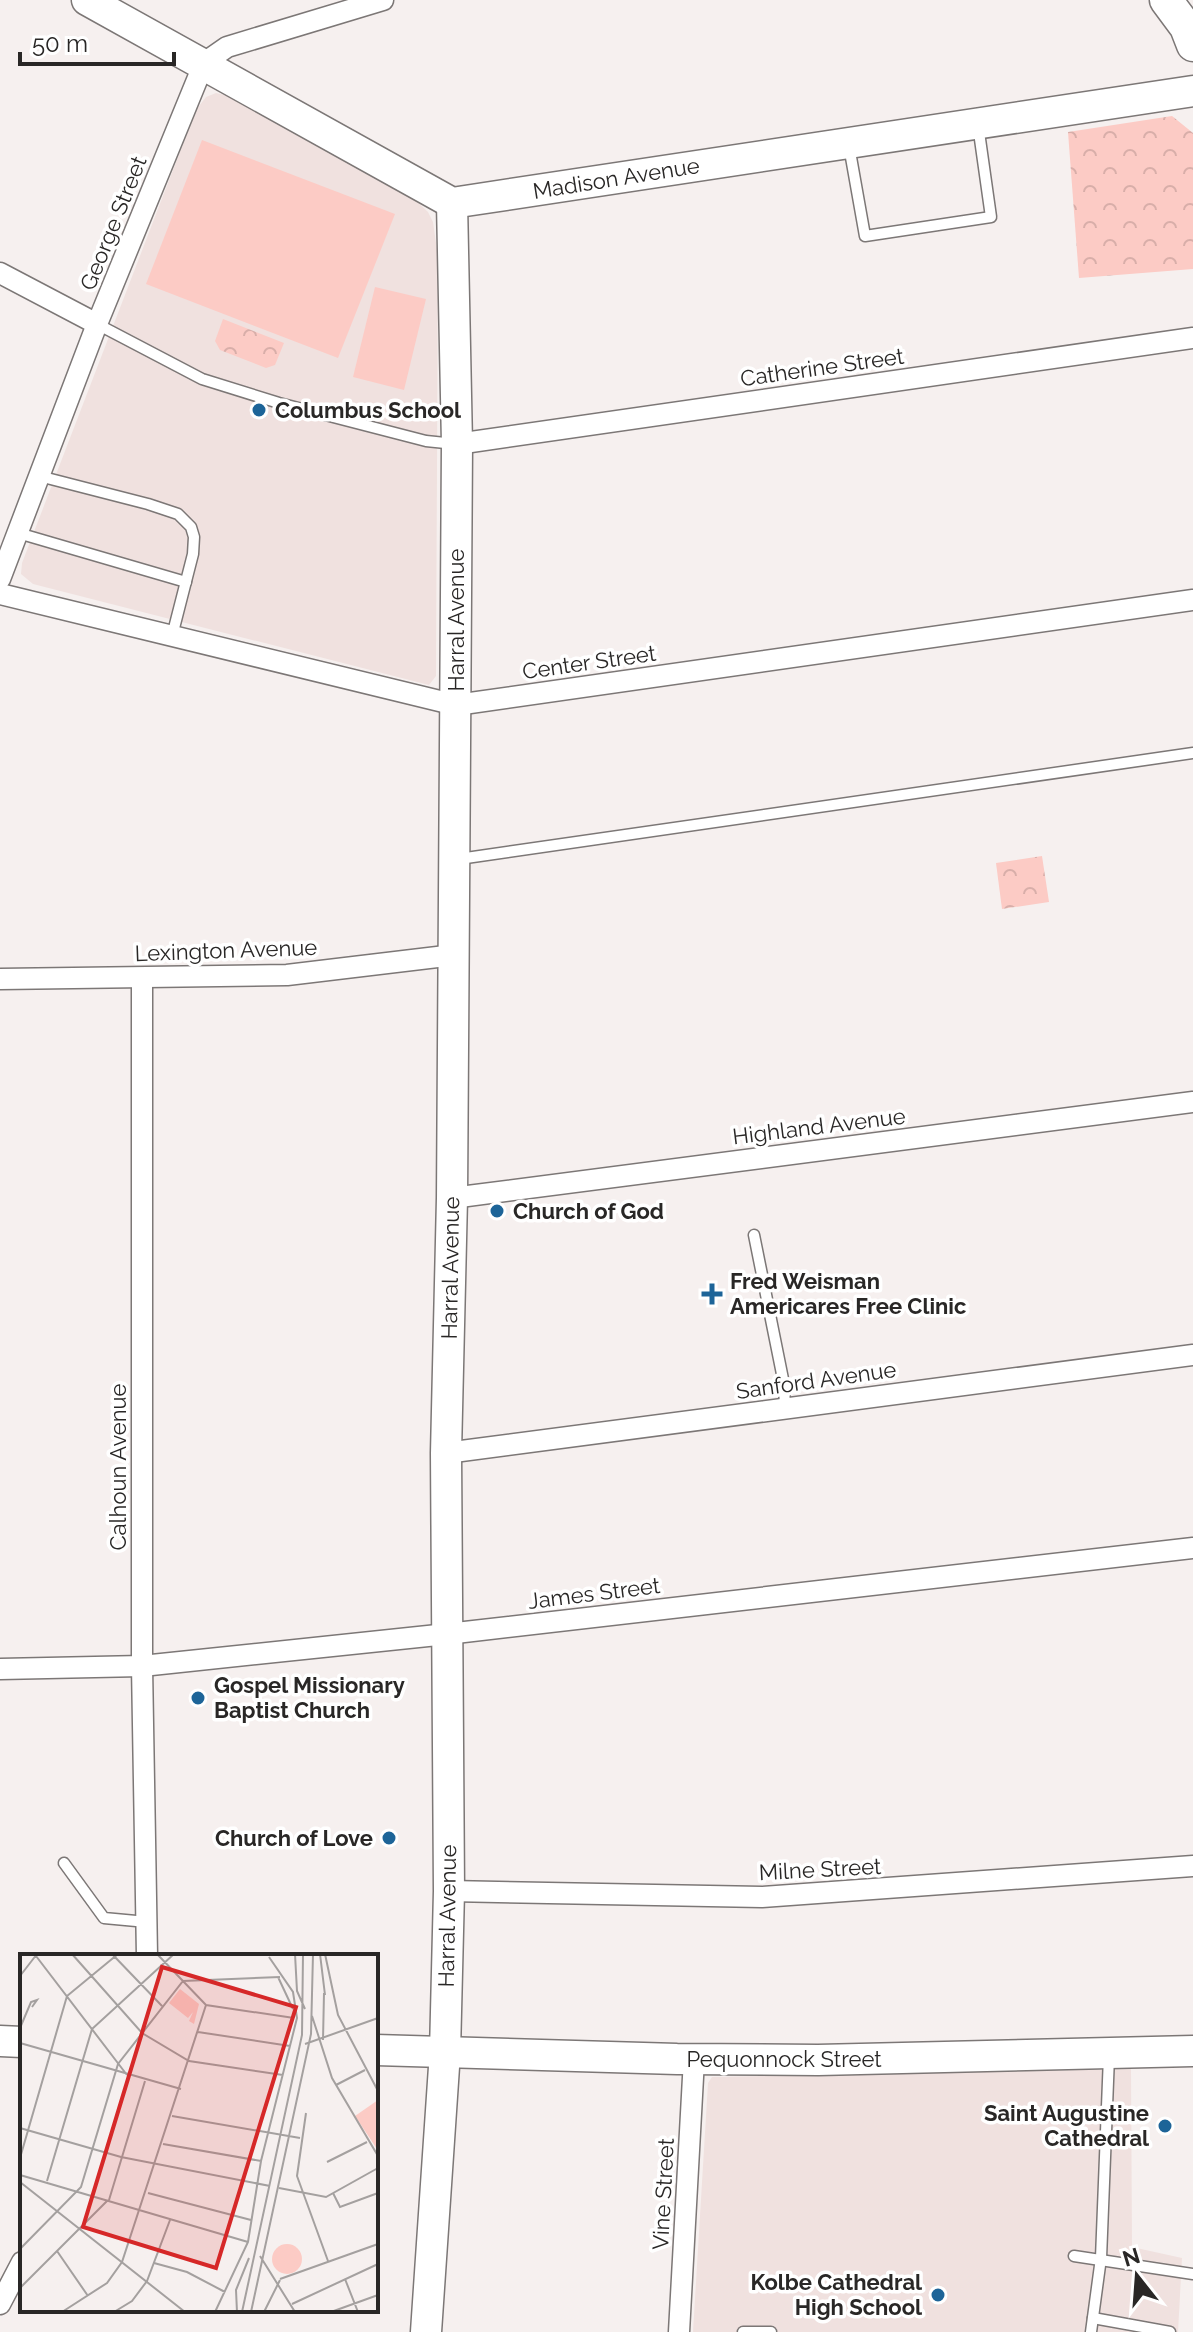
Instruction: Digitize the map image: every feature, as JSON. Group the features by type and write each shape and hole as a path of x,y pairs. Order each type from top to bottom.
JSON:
{"main road":[{"path":"1166,0 1186,27 1193,45"}],"street":[{"path":"87,0 452,203"},
{"path":"204,63 227,47 383,0"},
{"name":"George Street","path":"0,579 97,324 204,63"},
{"name":"Madison Avenue","path":"452,203 1193,91"},
{"name":"Harral Avenue","path":"426,2332 445,2052 449,1891 446,1453 452,1198 457,444 452,203"},
{"path":"0,273 97,324"},
{"name":"Catherine Street","path":"457,444 1193,338"},
{"name":"Center Street","path":"0,594 456,705 1193,600"},
{"name":"Lexington Avenue","path":"0,979 287,975 454,955"},
{"name":"Calhoun Avenue","path":"142,978 142,1666 147,1954"},
{"name":"Highland Avenue","path":"452,1198 1193,1102"},
{"name":"Sanford Avenue","path":"446,1453 1193,1355"},
{"name":"James Street","path":"0,1669 142,1666 1193,1548"},
{"name":"Milne Street","path":"449,1891 762,1897 1193,1866"},
{"path":"0,2041 20,2042"},
{"name":"Pequonnock Street","path":"378,2050 818,2060 1193,2051"},
{"name":"Vine Street","path":"679,2332 694,2059"},
{"path":"0,2304 20,2266"}],"lane":[{"path":"848,143 865,236 991,217 978,123"},
{"path":"97,324 202,379 279,403 426,441 457,444"},
{"path":"39,476 178,514 191,527 193,554 172,636"},
{"path":"18,533 186,582"},
{"path":"455,860 1193,753"},
{"path":"754,1235 784,1384 785,1408"},
{"path":"64,1863 104,1918 147,1922"},
{"path":"1091,2332 1101,2258 1109,2054"},
{"path":"1074,2256 1193,2274"},
{"path":"1093,2318 1170,2332"},
{"path":"743,2332 771,2332"}],"shaded area":[{"name":"Columbus School","path":"216,93 229,96 412,197 428,212 433,222 438,257 436,676 429,685 33,584 21,574 22,563 196,110 206,97"},
{"path":"1131,2069 1132,2247 1182,2258 1178,2332 693,2332 708,2083 712,2077"}],"green space":[{"path":"1172,116 1193,133 1193,269 1079,278 1068,132"},
{"path":"202,140 395,214 338,358 146,284"},
{"path":"375,287 426,299 404,390 353,377"},
{"path":"223,319 284,343 275,365 266,368 220,350 215,341"},
{"path":"1042,856 1049,902 1002,909 996,863"}],"place":[{"name":"Columbus School","path":"259,410"},
{"name":"Church of God","path":"497,1211"},
{"name":"Fred Weisman Americares Free Clinic","path":"712,1294"},
{"name":"Gospel Missionary Baptist Church","path":"198,1698"},
{"name":"Church of Love","path":"389,1838"},
{"name":"Saint Augustine Cathedral","path":"1165,2126"},
{"name":"Kolbe Cathedral High School","path":"938,2295"}]}
